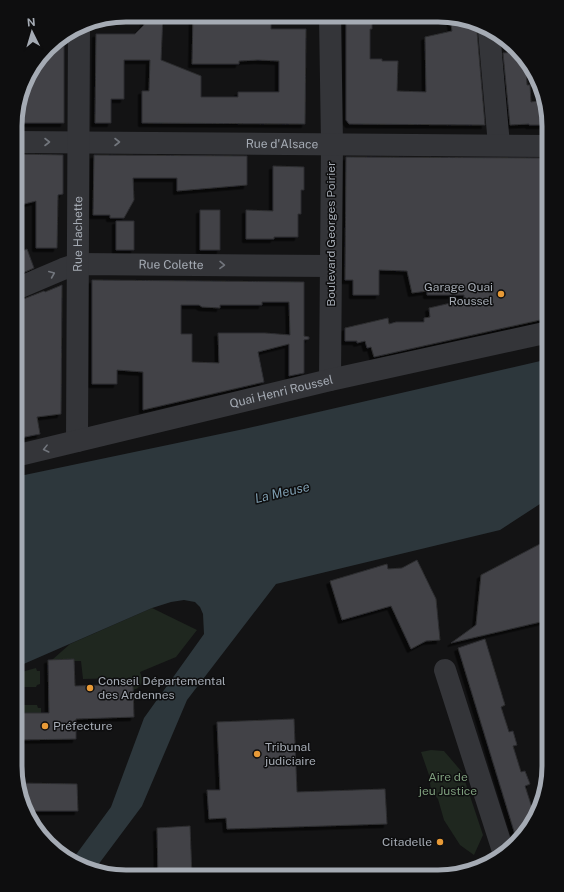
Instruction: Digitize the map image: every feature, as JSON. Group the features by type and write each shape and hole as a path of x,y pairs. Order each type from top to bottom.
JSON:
{"street":[{"name":"Boulevard Georges Poirier","path":"330,22 332,144 330,380"},
{"name":"Rue Hachette","path":"76,441 79,34"},
{"path":"489,36 499,145"},
{"name":"Rue d'Alsace","path":"22,142 542,146"},
{"name":"Rue Colette","path":"22,286 78,264 331,266"},
{"name":"Quai Henri Roussel","path":"22,454 330,380 542,334"},
{"path":"445,670 502,848"}],"green space":[{"path":"152,608 197,630 176,657 140,672 142,678 141,683 136,689 133,690 132,684 123,684 122,678 83,679 81,661 74,661 74,659 52,660 70,644"},
{"path":"36,668 37,671 40,671 40,684 36,687 22,687 22,672"},
{"path":"22,705 37,705 38,708 41,708 41,713 22,713"},
{"name":"Aire de jeu Justice","path":"431,750 444,751 462,772 483,835 474,855 460,845 444,820 438,799 431,791 429,775 421,752"}],"water":[{"name":"La Meuse","path":"542,361 542,503 500,530 276,584 187,700 142,806 98,866 86,862 75,856 111,807 144,718 204,634 203,614 200,607 195,602 184,600 171,602 152,608 22,665 22,476 244,429"}],"building":[{"path":"144,22 163,22 161,60 201,76 201,97 238,97 238,92 279,92 279,61 258,60 239,61 239,64 192,64 193,22 271,22 271,29 306,29 305,124 142,123 142,91 149,91 150,60 124,60 124,99 111,99 111,123 95,123 96,34 135,34 144,25"},
{"path":"346,22 372,22 372,29 370,29 370,59 398,61 397,91 426,92 425,37 452,31 451,23 477,30 485,125 349,124 346,120"},
{"path":"64,42 64,123 22,123 26,99 36,74 48,57"},
{"path":"512,52 526,71 527,85 530,85 531,102 539,101 542,125 510,125 503,53"},
{"path":"22,154 63,155 63,194 58,195 57,248 36,248 36,201 22,204"},
{"path":"94,155 247,156 247,185 177,191 177,178 133,178 134,200 124,218 110,218 110,215 93,215"},
{"path":"346,157 542,158 542,320 374,357 371,347 367,348 365,341 357,343 357,341 345,341 345,328 388,318 389,324 396,322 424,322 424,318 430,317 429,308 464,300 464,295 427,295 427,291 412,293 407,271 379,270 379,295 353,295 353,280 345,280"},
{"path":"273,166 304,167 304,190 301,190 301,214 298,214 298,237 246,239 246,210 273,211"},
{"path":"200,210 220,210 220,250 200,250"},
{"path":"116,221 134,221 134,250 116,250"},
{"path":"27,249 34,268 22,273 22,251"},
{"path":"92,280 304,282 304,336 309,337 309,339 304,340 304,373 289,376 289,344 258,352 264,382 143,410 143,372 117,370 117,384 92,384","holes":["262,302 289,302 290,335 265,333 218,333 219,363 192,362 192,334 181,334 181,305 199,305 202,307 220,308 220,305 262,305"]},
{"path":"62,285 61,414 37,417 40,434 22,438 22,300 44,291 45,292"},
{"path":"542,543 542,622 451,643 476,625 481,575"},
{"path":"417,560 436,599 440,640 426,641 411,649 391,606 342,620 330,581 387,564 388,569 402,568"},
{"path":"485,639 505,705 501,707 509,732 513,731 517,745 513,746 521,772 525,771 530,784 525,786 532,809 515,836 458,648"},
{"name":"Conseil Départemental des Ardennes","path":"74,659 75,686 133,684 134,717 76,719 76,739 22,740 22,713 49,713 48,660"},
{"name":"Tribunal judiciaire","path":"294,719 297,792 385,789 387,824 227,829 226,818 209,819 207,790 220,790 217,722"},
{"path":"24,783 77,784 78,811 32,811"},
{"path":"190,826 192,870 158,870 157,828"}],"place":[{"name":"Garage Quai Roussel","path":"501,294"},
{"name":"Conseil Départemental des Ardennes","path":"90,688"},
{"name":"Préfecture","path":"45,726"},
{"name":"Tribunal judiciaire","path":"257,754"},
{"name":"Citadelle","path":"440,842"}]}
